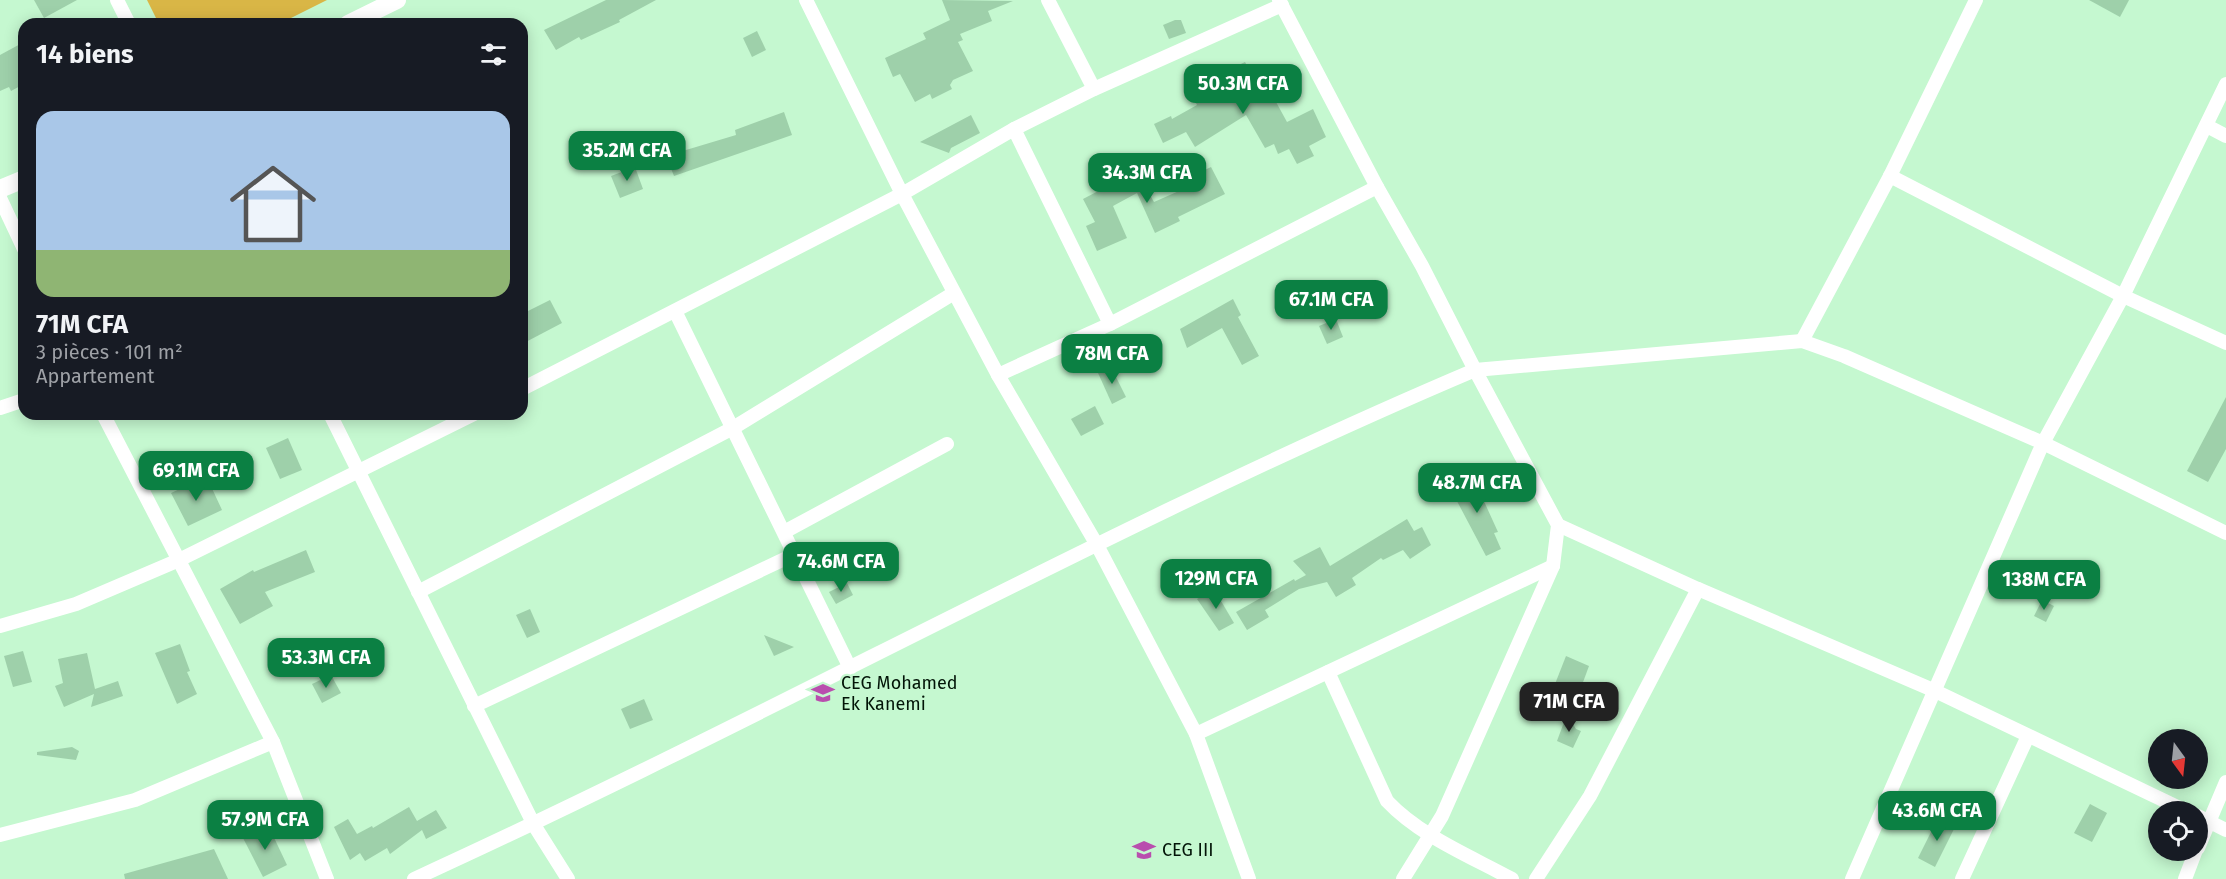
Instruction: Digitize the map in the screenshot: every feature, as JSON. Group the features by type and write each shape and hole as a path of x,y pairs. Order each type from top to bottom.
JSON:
{"street":[{"path":"117,0 126,18"},
{"path":"360,18 397,0"},
{"path":"806,0 954,293 1097,545 1196,734 1248,879"},
{"path":"1048,0 1094,88"},
{"path":"1802,341 1890,176 1976,0"},
{"path":"528,386 902,194 1014,129 1094,88 1280,3 1558,525 1553,566 1431,835 1403,879"},
{"path":"1852,879 2043,443 2123,296 2226,84"},
{"path":"2207,126 2226,136"},
{"path":"1014,129 1110,324"},
{"path":"1890,176 2123,296 2226,343"},
{"path":"0,189 18,182"},
{"path":"999,375 1110,324 1377,187"},
{"path":"0,198 18,236"},
{"path":"418,592 733,428 954,293"},
{"path":"675,311 850,668"},
{"path":"414,879 534,825 1097,545 1401,401 1475,370 1802,341 1844,356 2043,443 2226,533"},
{"path":"0,408 18,402"},
{"path":"106,420 273,742 327,879"},
{"path":"333,420 534,825 568,879"},
{"path":"0,626 76,604 179,560 462,420"},
{"path":"784,532 947,444"},
{"path":"1558,525 1698,589 1933,690 2165,801"},
{"path":"474,706 795,555"},
{"path":"1196,734 1553,566"},
{"path":"1536,879 1590,796 1698,589"},
{"path":"1328,672 1387,801 1401,816 1431,835 1512,879"},
{"path":"1962,879 2028,736"},
{"path":"0,835 135,800 273,742"},
{"path":"2208,811 2226,782"},
{"path":"2208,821 2226,830"},
{"path":"2185,879 2192,861"}],"shaded area":[{"path":"147,0 327,0 291,18 156,18"}],"building":[{"path":"34,0 77,0 44,18"},
{"path":"606,0 656,0 619,20 620,22 581,40 579,37 556,50 544,30"},
{"path":"942,0 1013,1 988,11 992,21 960,34 963,40 958,42 973,71 953,80 950,85 952,89 932,99 930,94 915,102 900,74 893,77 885,58 926,39 923,33 950,20"},
{"path":"2089,0 2129,0 2120,17"},
{"path":"1181,20 1186,33 1169,39 1163,25"},
{"path":"757,31 766,50 752,57 743,38"},
{"path":"18,45 18,87 11,91 9,87 0,91 0,55"},
{"path":"1245,62 1257,84 1264,80 1287,122 1313,109 1326,137 1309,146 1314,156 1297,164 1289,149 1278,154 1274,144 1265,148 1246,115 1195,147 1186,132 1163,143 1154,124 1171,116 1172,119 1197,105 1189,89"},
{"path":"784,112 792,135 674,176 666,156 736,135 735,130"},
{"path":"971,115 980,133 951,148 949,153 920,142"},
{"path":"1133,165 1154,202 1188,187 1184,180 1211,167 1225,194 1178,217 1180,221 1155,233 1137,193 1113,206 1127,238 1097,251 1086,226 1095,222 1083,199 1125,177 1122,172"},
{"path":"635,167 643,189 620,198 611,176"},
{"path":"1233,299 1241,315 1238,317 1259,356 1242,365 1222,328 1187,348 1180,329"},
{"path":"550,300 562,323 528,341 528,311"},
{"path":"1336,319 1343,337 1327,344 1319,326"},
{"path":"1111,367 1126,397 1112,404 1098,373"},
{"path":"2226,397 2226,449 2208,482 2187,471"},
{"path":"1095,406 1104,424 1081,436 1071,419"},
{"path":"288,438 302,470 280,479 266,448"},
{"path":"1472,475 1498,532 1494,533 1501,549 1486,556 1449,486"},
{"path":"197,481 200,487 209,482 222,510 188,526 171,493"},
{"path":"1407,519 1414,531 1422,527 1431,545 1410,559 1403,550 1383,560 1381,558 1352,578 1356,585 1336,597 1327,582 1299,589 1265,610 1269,617 1247,630 1236,612 1294,579 1295,581 1306,575 1293,561 1320,547 1330,566"},
{"path":"306,550 315,572 265,592 273,606 240,624 220,589 253,570 254,572"},
{"path":"847,583 853,595 836,604 829,592"},
{"path":"1214,589 1234,623 1219,631 1197,599"},
{"path":"2042,600 2054,606 2046,622 2034,616"},
{"path":"530,609 540,632 527,638 516,615"},
{"path":"764,635 794,647 774,656"},
{"path":"180,644 190,671 187,672 197,694 177,704 155,653"},
{"path":"23,651 32,682 13,687 4,656"},
{"path":"87,653 95,689 118,681 123,696 91,707 94,694 64,707 55,686 63,683 58,659"},
{"path":"1566,656 1589,666 1579,693 1555,684"},
{"path":"331,675 341,693 322,703 312,684"},
{"path":"644,699 653,720 630,729 621,709"},
{"path":"1567,714 1576,729 1581,731 1573,748 1557,741"},
{"path":"72,747 79,751 76,760 37,755 37,752"},
{"path":"2090,804 2107,813 2092,842 2074,833"},
{"path":"409,807 417,821 436,810 447,828 426,839 422,830 390,854 387,848 365,861 360,853 350,860 334,827 348,819 357,834 372,826 373,828"},
{"path":"1938,818 1955,827 1935,867 1918,858"},
{"path":"268,825 287,865 263,877 243,838"},
{"path":"214,849 228,879 125,879 124,874"}],"place":[{"name":"CEG Mohamed Ek Kanemi","path":"823,693"},
{"name":"CEG III","path":"1144,850"}]}
